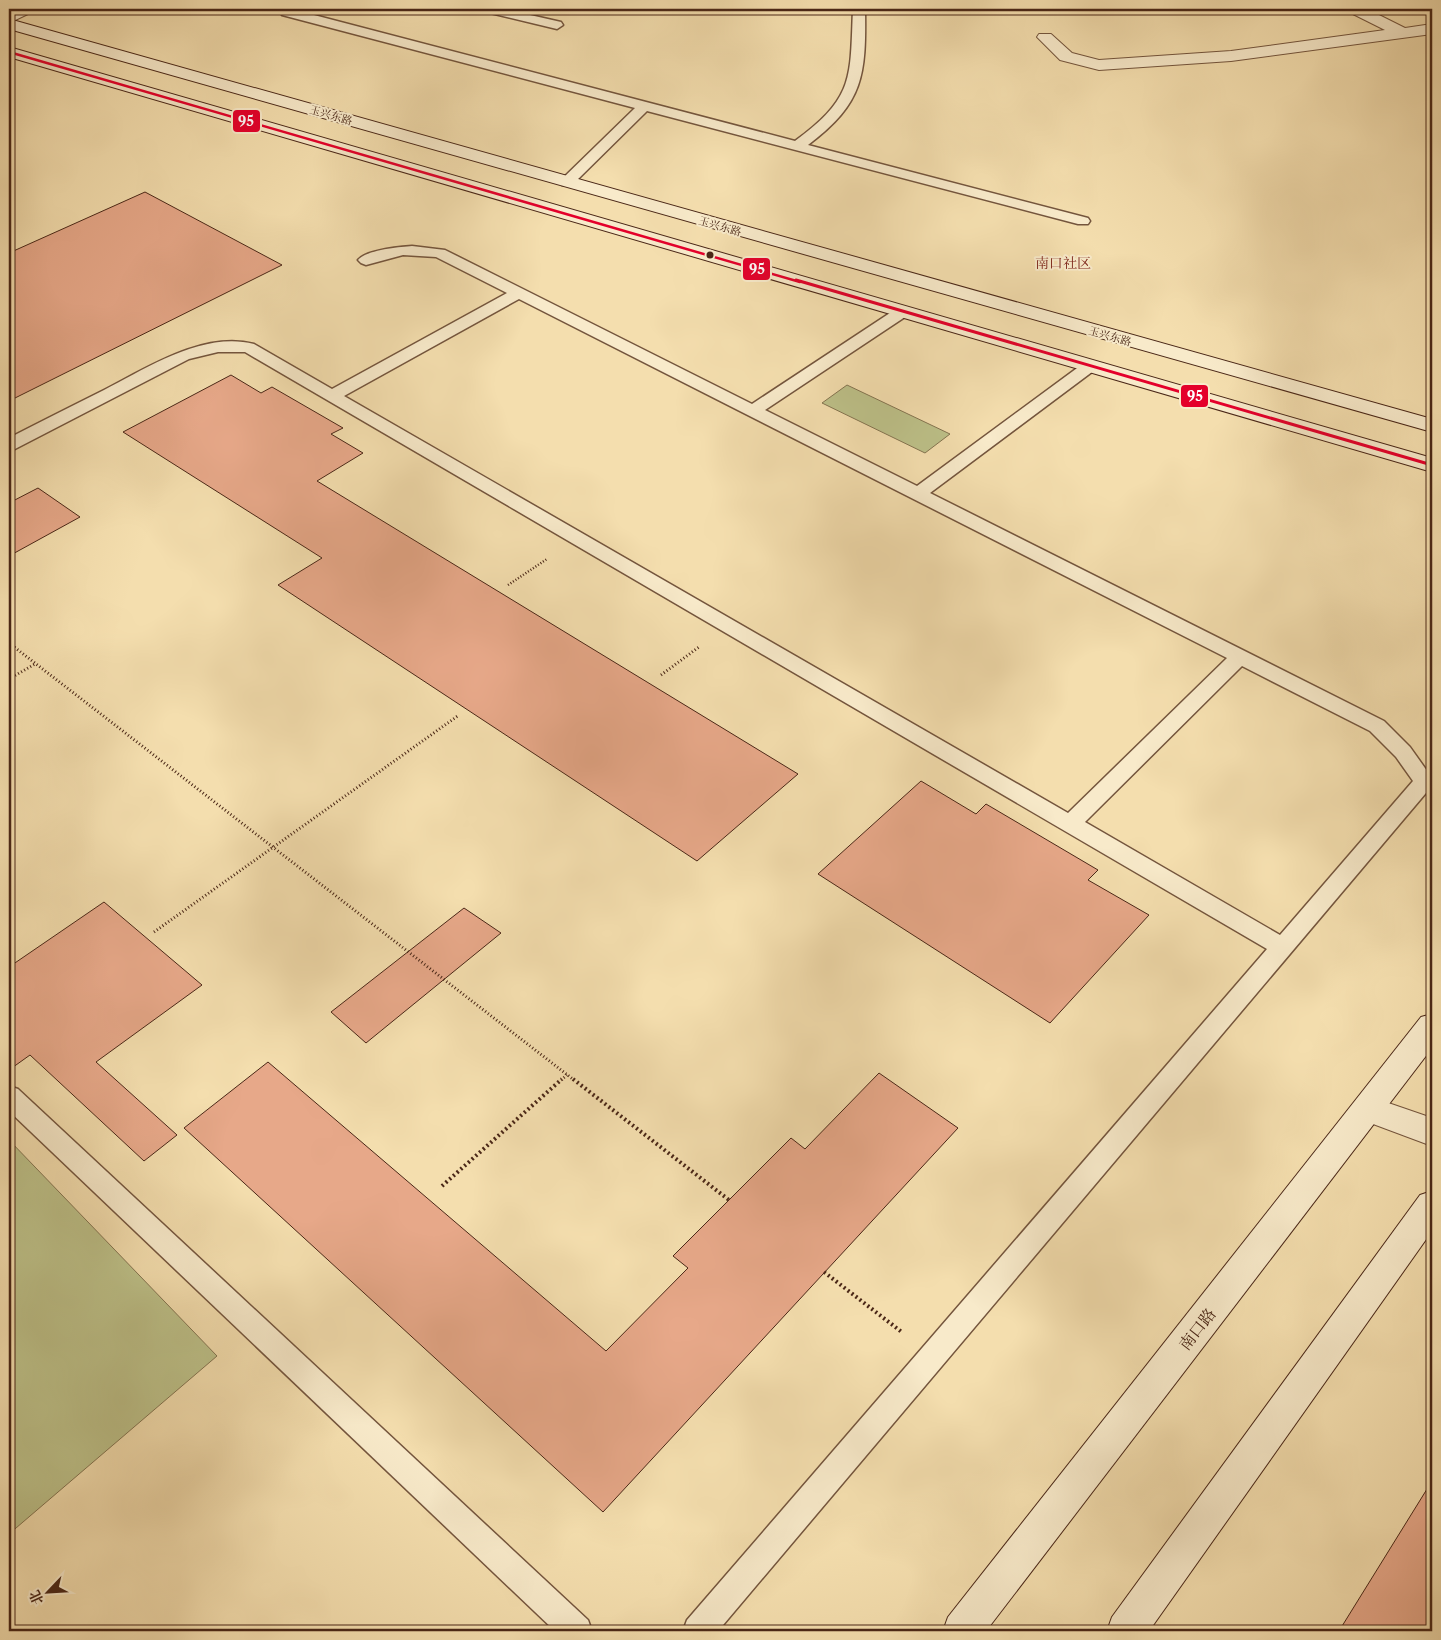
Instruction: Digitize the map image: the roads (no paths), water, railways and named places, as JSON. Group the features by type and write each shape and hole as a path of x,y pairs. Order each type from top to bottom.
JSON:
{"main road":[{"path":"9,18 26,9"},
{"path":"1355,9 1400,32 1432,45"},
{"name":"玉兴东路","path":"9,24 1432,426"},
{"path":"1045,37 1066,57 1099,66 1231,56 1432,29"},
{"path":"9,52 1432,464"},
{"name":"南口路","path":"962,1631 1432,1026"},
{"path":"1368,1109 1432,1132"},
{"path":"1126,1631 1432,1205"}],"lane":[{"path":"285,9 286,12 1083,221"},
{"path":"490,9 557,25"},
{"path":"798,146 834,118 846,104 853,88 856,74 859,9"},
{"path":"567,182 644,106"},
{"path":"366,260 409,250 440,253 1377,726 1394,740 1417,769 1424,782 698,1631"},
{"path":"332,396 519,293"},
{"path":"753,410 902,312"},
{"path":"9,445 183,356 218,347 248,347 1284,948"},
{"path":"918,494 1090,366"},
{"path":"1070,824 1240,657"},
{"path":"9,1096 577,1631"}],"district":[{"name":"南口社区","path":"1063,263"}]}
